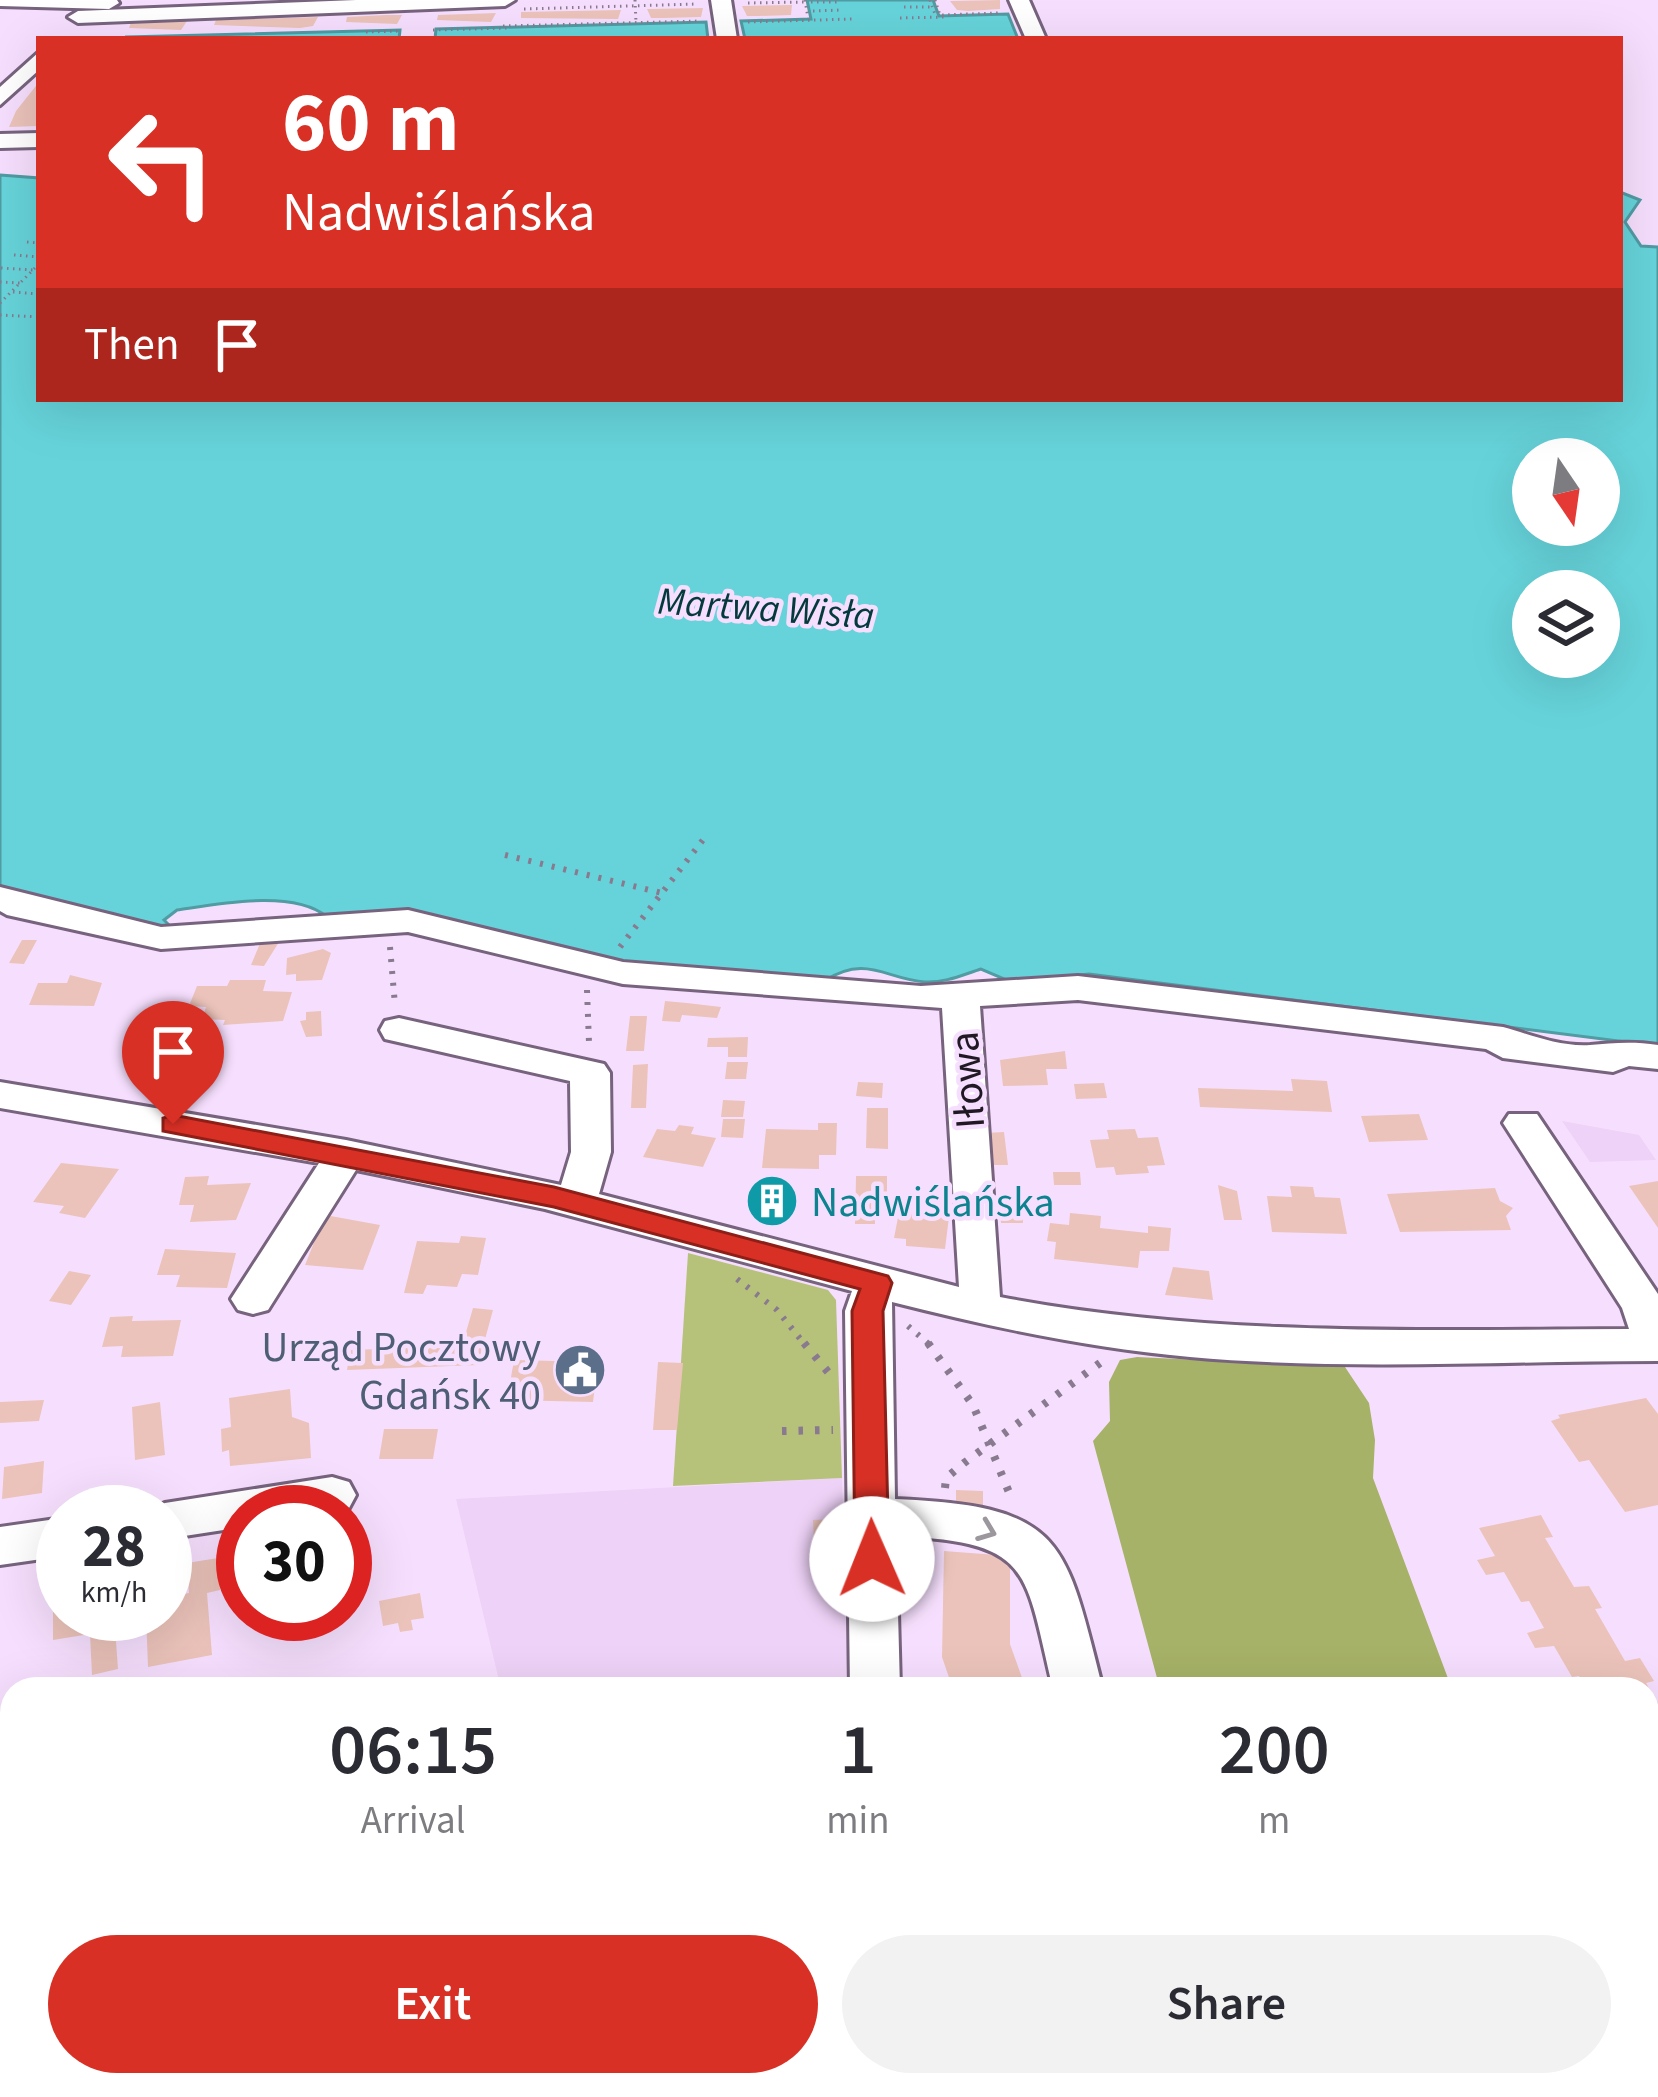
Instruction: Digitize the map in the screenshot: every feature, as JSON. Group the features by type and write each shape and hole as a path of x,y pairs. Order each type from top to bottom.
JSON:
{"street":[{"path":"0,0 84,10 418,29 506,5"},
{"path":"61,36 84,10 283,0"},
{"path":"1018,0 1035,36"},
{"path":"717,2 726,36"},
{"path":"0,100 36,61"},
{"path":"0,141 36,140"},
{"path":"0,898 20,908 161,938 396,920 603,968 960,997 1078,988 1503,1039 1503,1046 1613,1060 1612,1051 1658,1057"},
{"name":"Iłowa","path":"960,997 981,1290 974,1306"},
{"path":"399,1030 590,1073 591,1153 588,1178 576,1203"},
{"path":"0,1095 346,1154 576,1203 886,1300 974,1306 1128,1334 1265,1344 1658,1345 1642,1306 1523,1123"},
{"path":"253,1299 346,1154"},
{"path":"875,1677 867,1311 886,1300"},
{"path":"872,1516 971,1523 1043,1562 1075,1677"},
{"path":"0,1546 36,1541"}],"path":[{"path":"808,1 814,30"},
{"path":"757,21 809,18 808,1"},
{"path":"506,5 553,8 717,2"},
{"path":"744,3 840,2"},
{"path":"904,8 932,2"},
{"path":"900,18 993,15 940,15 932,2"},
{"path":"932,2 944,26"},
{"path":"635,3 638,34"},
{"path":"813,11 842,10"},
{"path":"966,16 971,26"},
{"path":"913,18 916,27"},
{"path":"757,21 852,19"},
{"path":"839,20 842,29"},
{"path":"757,21 759,31"},
{"path":"784,21 787,31"},
{"path":"385,34 418,29 692,23"},
{"path":"478,28 692,23"},
{"path":"692,23 693,33"},
{"path":"664,24 666,34"},
{"path":"582,26 583,36"},
{"path":"610,26 610,35"},
{"path":"561,27 562,36"},
{"path":"478,28 478,36"},
{"path":"506,28 506,36"},
{"path":"534,28 534,36"},
{"path":"450,30 450,36"},
{"path":"27,242 36,243"},
{"path":"14,255 36,259"},
{"path":"2,300 36,265"},
{"path":"1,268 33,270"},
{"path":"28,276 36,277"},
{"path":"0,282 20,283"},
{"path":"11,292 36,294"},
{"path":"0,315 36,317"},
{"path":"590,1073 586,986 706,836"},
{"path":"505,855 662,893"},
{"path":"396,920 388,955 399,1030"},
{"path":"733,1277 777,1310 832,1376"},
{"path":"886,1300 931,1342 963,1387 992,1446 1032,1554"},
{"path":"946,1478 1105,1360"},
{"path":"782,1431 847,1430"}],"shaded area":[{"path":"1562,1121 1639,1135 1656,1160 1590,1162"},
{"path":"688,1253 828,1290 836,1300 842,1478 673,1486"},
{"path":"1120,1360 1345,1367 1369,1403 1375,1440 1373,1478 1448,1677 1157,1677 1093,1441 1110,1421 1109,1382"},
{"path":"842,1478 848,1677 498,1677 456,1499"}],"water":[{"path":"807,0 933,0 939,16 1008,14 1017,36 744,36 741,21 811,19"},
{"path":"706,22 708,36 435,36 436,29"},
{"path":"400,30 399,36 165,36"},
{"name":"Martwa Wisła","path":"0,175 36,178 36,402 1623,402 1623,193 1640,200 1625,222 1641,246 1658,247 1658,1046 1089,974 1011,982 981,969 925,982 852,969 824,981 630,966 327,917 313,908 276,901 177,910 164,920 174,930 17,896 0,887"}],"building":[{"path":"1000,0 1000,9 968,11 957,10 950,1"},
{"path":"792,5 791,15 759,16 747,16 742,6"},
{"path":"703,8 701,17 663,18 651,18 647,9"},
{"path":"621,10 618,19 521,18 521,12"},
{"path":"496,13 491,22 437,20 438,15"},
{"path":"402,15 397,24 346,22 347,17"},
{"path":"318,17 313,26 300,28 214,25 216,20"},
{"path":"187,21 181,30 129,28 131,22"},
{"path":"36,86 36,126 9,127"},
{"path":"22,940 37,940 24,964 9,963"},
{"path":"261,941 279,942 264,966 251,965"},
{"path":"323,949 331,953 322,980 296,981 296,974 286,975 287,958"},
{"path":"70,975 102,983 94,1006 29,1005 38,983 67,983"},
{"path":"230,980 266,980 263,991 292,992 283,1021 223,1025 225,1020 202,1019 206,1007 189,1006 197,986 227,986"},
{"path":"665,1001 721,1007 717,1018 682,1015 680,1022 662,1021"},
{"path":"321,1011 322,1036 306,1037 300,1021 306,1020 306,1012"},
{"path":"630,1016 647,1016 644,1051 626,1051"},
{"path":"748,1037 747,1057 728,1057 728,1047 707,1047 708,1038"},
{"path":"1065,1051 1067,1069 1046,1069 1048,1085 1003,1086 1000,1060"},
{"path":"727,1062 748,1062 746,1079 725,1079"},
{"path":"648,1064 646,1108 631,1108 633,1065"},
{"path":"1291,1079 1327,1081 1332,1112 1200,1107 1198,1088 1293,1091"},
{"path":"858,1082 883,1083 882,1098 856,1096"},
{"path":"1104,1083 1107,1098 1076,1099 1074,1084"},
{"path":"723,1100 745,1101 743,1117 721,1117"},
{"path":"867,1108 888,1108 888,1149 866,1148"},
{"path":"1419,1114 1428,1140 1369,1142 1361,1116"},
{"path":"723,1119 745,1119 743,1138 721,1137"},
{"path":"818,1123 837,1123 836,1155 819,1155 819,1169 762,1168 766,1129 818,1130"},
{"path":"679,1125 694,1127 691,1134 716,1138 703,1167 643,1157 657,1129 675,1131"},
{"path":"1135,1129 1138,1138 1158,1137 1165,1165 1147,1166 1149,1173 1116,1175 1114,1167 1096,1168 1090,1140 1109,1139 1107,1130"},
{"path":"1004,1132 1008,1165 988,1165 985,1133"},
{"path":"61,1163 119,1169 85,1218 59,1213 64,1206 33,1202"},
{"path":"1053,1172 1080,1172 1081,1185 1054,1185"},
{"path":"209,1176 207,1185 251,1183 236,1220 190,1222 194,1205 179,1205 185,1177"},
{"path":"856,1176 887,1176 887,1194 875,1193 875,1224 855,1224"},
{"path":"1658,1181 1658,1228 1629,1186"},
{"path":"1218,1185 1237,1191 1242,1220 1224,1220"},
{"path":"1290,1186 1313,1187 1315,1197 1340,1198 1347,1234 1272,1232 1267,1196 1292,1197"},
{"path":"1495,1188 1500,1201 1513,1208 1506,1216 1511,1230 1400,1232 1387,1194"},
{"name":"Nadwiślańska","path":"764,1189 790,1196 780,1213 753,1207"},
{"path":"998,1193 1021,1197 1023,1223 1001,1223"},
{"path":"902,1197 951,1201 945,1249 906,1246 906,1239 894,1238"},
{"path":"1070,1213 1101,1216 1100,1228 1148,1233 1148,1226 1171,1228 1169,1251 1140,1251 1138,1268 1054,1259 1056,1242 1047,1241 1050,1223 1069,1225"},
{"path":"325,1215 380,1225 363,1270 305,1265"},
{"path":"461,1236 486,1238 478,1275 462,1274 457,1287 427,1285 423,1294 404,1293 417,1241 459,1243"},
{"path":"165,1249 236,1253 227,1288 176,1287 180,1275 157,1275"},
{"path":"1173,1267 1209,1271 1213,1300 1165,1295"},
{"path":"69,1271 91,1275 71,1305 49,1301"},
{"path":"473,1308 493,1310 478,1365 347,1370 350,1350 462,1346"},
{"path":"133,1316 132,1321 181,1320 173,1356 121,1357 123,1346 102,1347 110,1317"},
{"path":"514,1360 598,1362 593,1402 507,1400"},
{"path":"658,1362 683,1363 677,1430 653,1430"},
{"path":"290,1389 292,1417 309,1423 311,1458 230,1466 229,1450 222,1452 221,1429 231,1427 229,1398"},
{"path":"1646,1398 1658,1414 1658,1505 1625,1512 1589,1460 1579,1462 1551,1421 1558,1415"},
{"path":"44,1400 39,1421 0,1423 0,1402"},
{"path":"160,1402 165,1455 135,1460 132,1407"},
{"path":"384,1429 438,1429 433,1459 379,1459"},
{"path":"44,1461 42,1485 36,1485 36,1494 2,1499 4,1467"},
{"path":"956,1490 983,1491 983,1507 956,1506"},
{"path":"1541,1515 1553,1537 1545,1538 1574,1587 1589,1586 1602,1608 1595,1609 1625,1661 1640,1658 1652,1677 1572,1677 1554,1646 1535,1648 1527,1633 1544,1628 1529,1601 1521,1602 1504,1572 1486,1575 1477,1560 1495,1556 1479,1528"},
{"path":"832,1519 834,1542 814,1542 813,1520"},
{"path":"944,1551 1010,1556 1010,1644 1022,1677 949,1677 942,1657"},
{"path":"216,1558 216,1591 207,1593 212,1655 148,1667 147,1641 192,1641 192,1562"},
{"path":"420,1593 424,1618 411,1620 413,1630 400,1632 398,1623 383,1626 379,1601"},
{"path":"90,1641 116,1641 118,1669 92,1675"}],"place":[{"name":"Nadwiślańska","path":"772,1201"},
{"name":"Urząd Pocztowy Gdańsk 40","path":"580,1370"}],"route":[{"path":"173,1124 554,1197 877,1283 867,1311 872,1559"}]}
